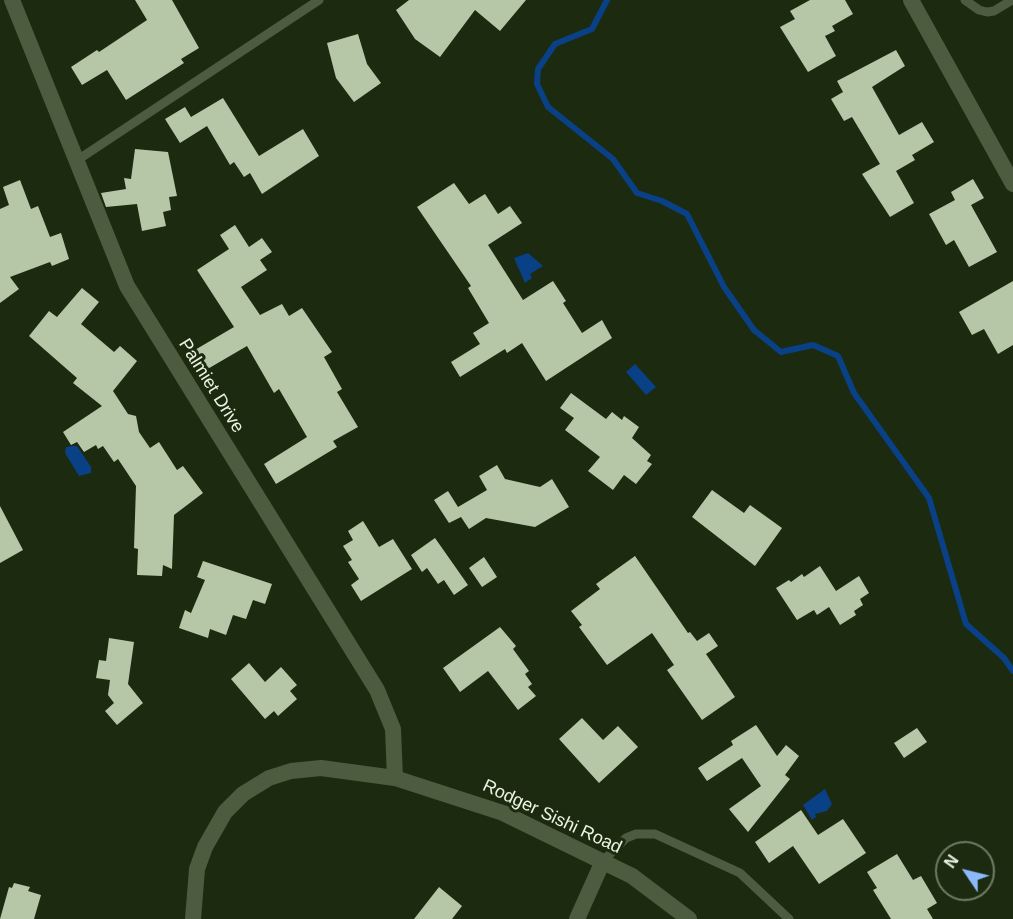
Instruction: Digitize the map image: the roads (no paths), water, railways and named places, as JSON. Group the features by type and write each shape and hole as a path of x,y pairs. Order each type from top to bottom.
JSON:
{"street":[{"name":"Palmiet Drive","path":"12,0 127,286 377,690 393,729 395,778"},
{"path":"911,0 1013,184"},
{"name":"Rodger Sishi Road","path":"194,919 197,869 205,847 225,812 243,794 269,778 309,768 342,770 395,778 484,806 632,876 689,919"},
{"path":"577,919 603,861"}],"lane":[{"path":"76,161 319,0"},
{"path":"965,0 979,10 987,12 994,11 1012,0"},
{"path":"603,861 626,838 636,834 655,834 740,873 789,919"}],"water":[{"path":"528,253 543,266 530,274 532,278 525,283 514,258"},
{"path":"635,364 656,387 646,395 626,372"},
{"path":"77,446 91,467 91,473 79,476 65,453 66,447"},
{"path":"825,789 832,804 827,811 815,814 816,817 812,820 803,805"}],"waterway":[{"path":"607,0 592,29 555,44 538,69 537,84 548,107 613,159 637,193 662,201 687,214 724,287 754,330 781,352 813,345 838,356 854,393 929,498 966,624 1004,658 1013,671"}]}
